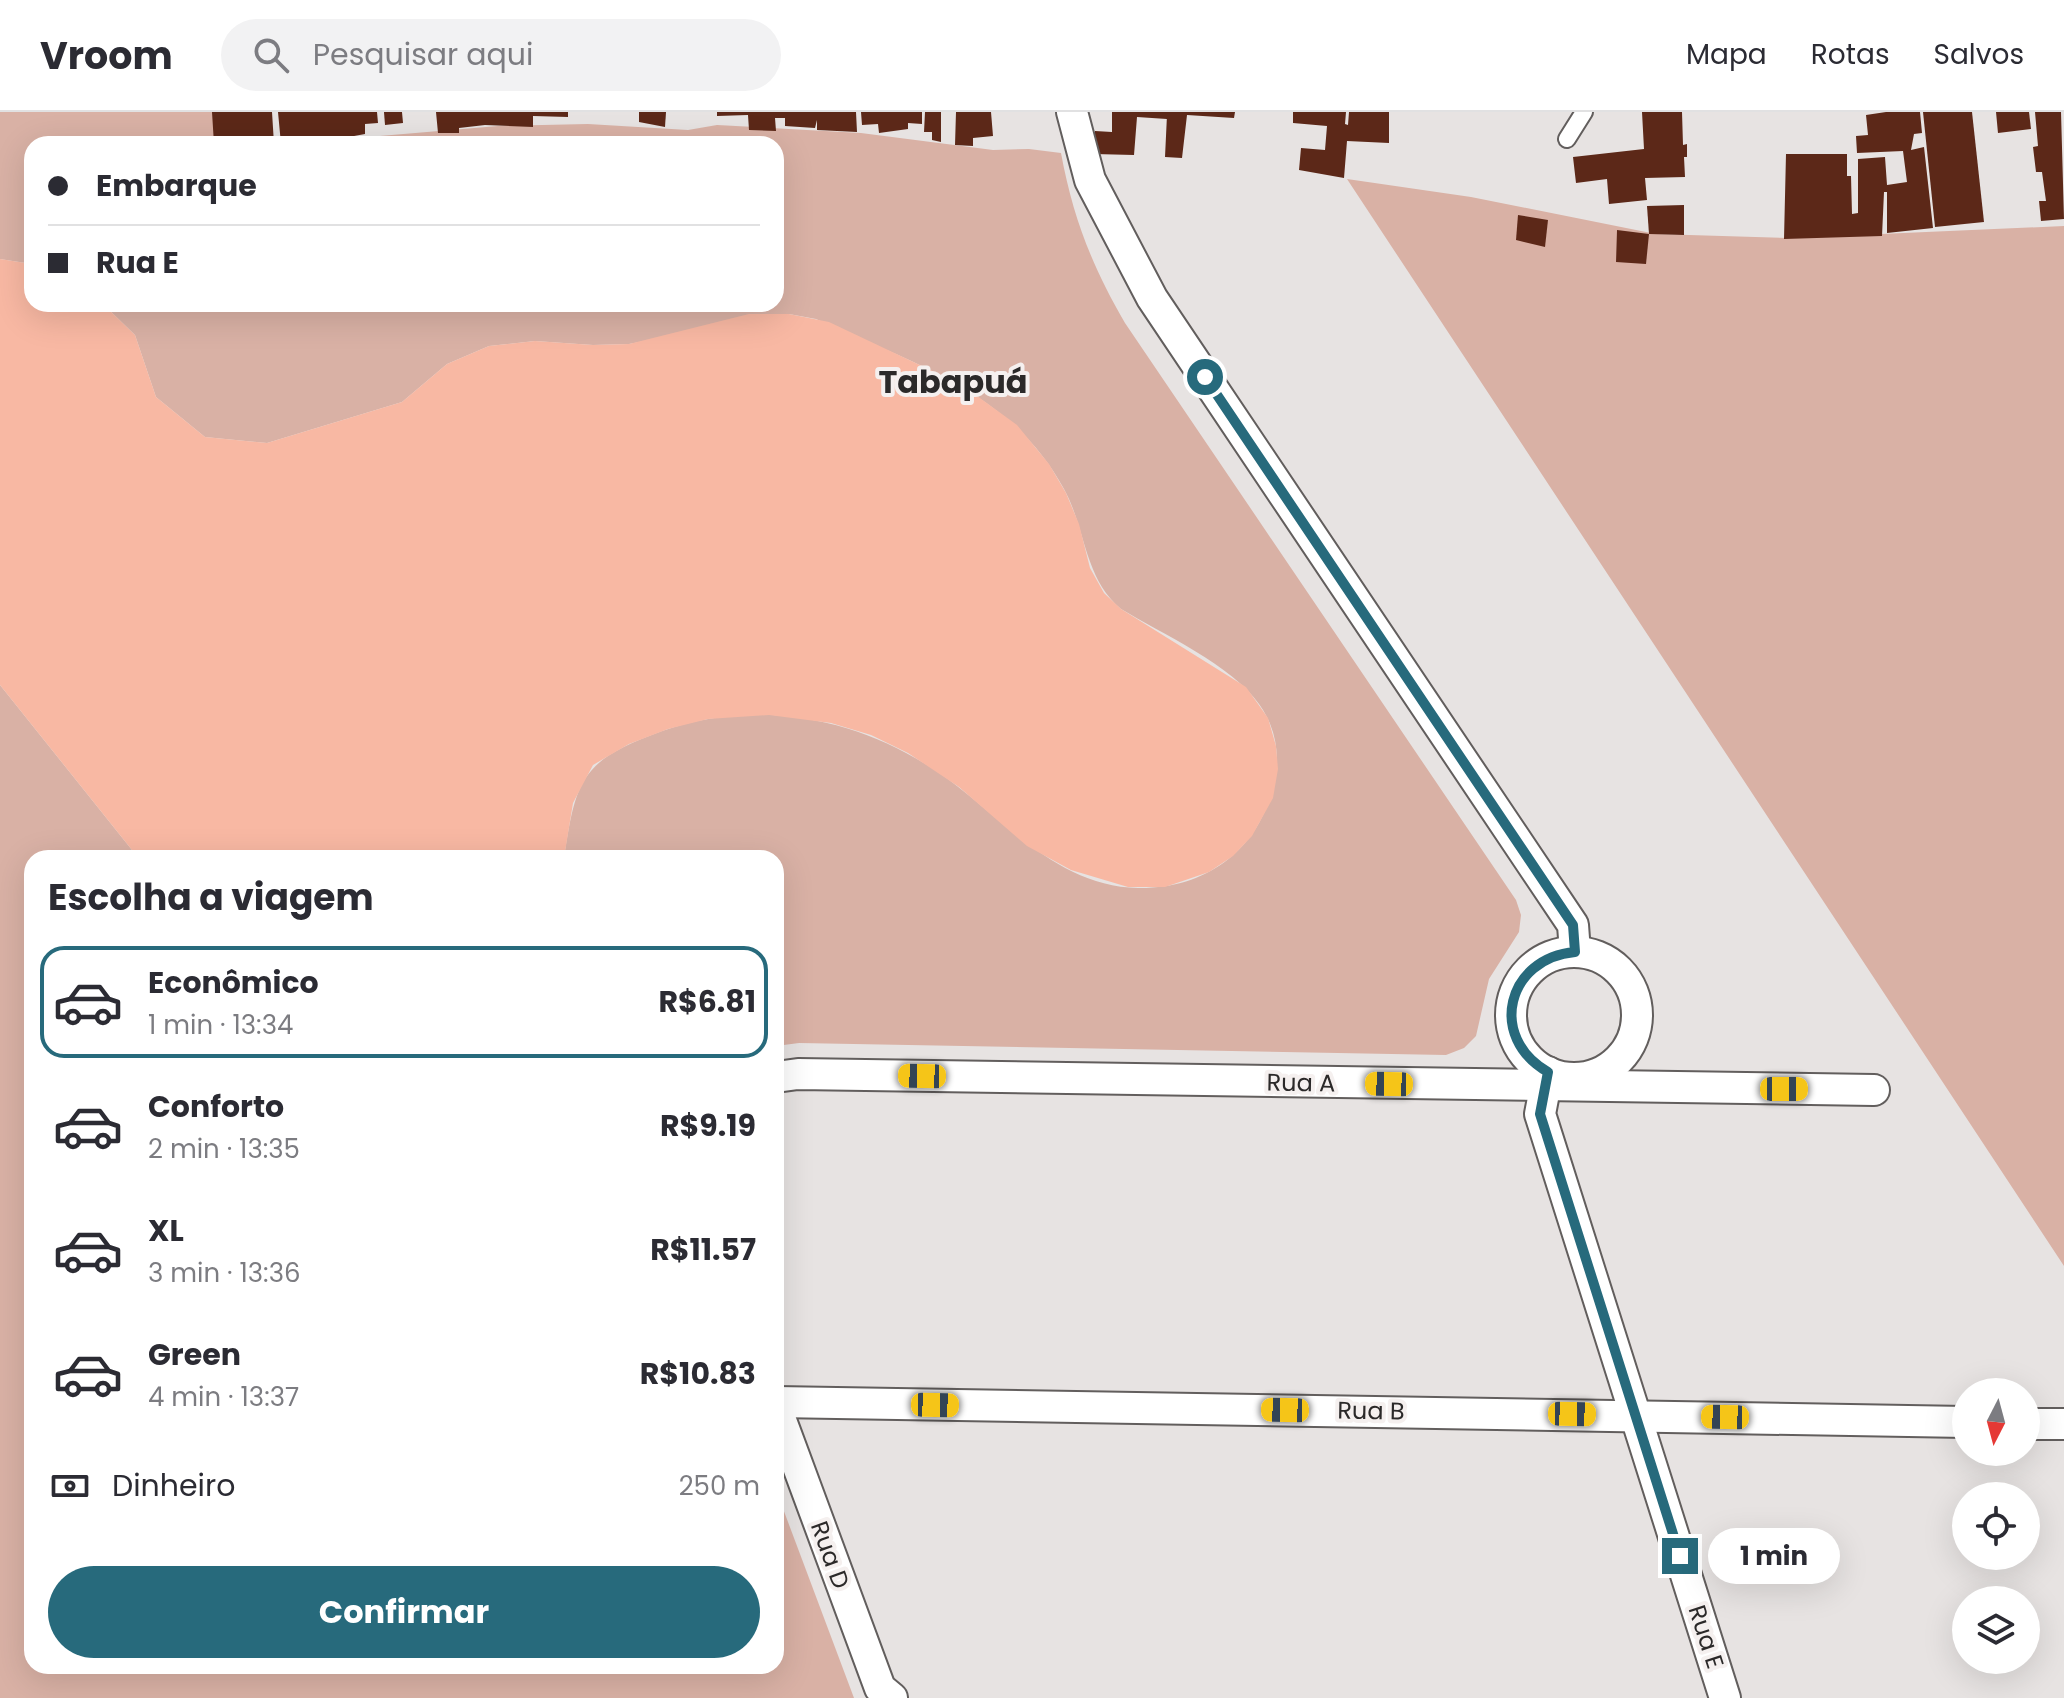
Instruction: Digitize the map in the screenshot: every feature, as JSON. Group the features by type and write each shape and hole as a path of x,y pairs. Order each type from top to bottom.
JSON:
{"street":[{"path":"1072,112 1090,180 1152,298 1573,925 1575,952"},
{"path":"1575,952 1605,960 1622,973 1635,997 1636,1027 1623,1054 1603,1071 1586,1077 1546,1079 1516,1038 1512,1021 1513,999 1523,979 1538,963 1558,954 1575,952"},
{"name":"Rua A","path":"784,1077 829,1074 1546,1079 1874,1090"},
{"name":"Rua E","path":"1546,1079 1540,1114 1725,1698"},
{"name":"Rua B","path":"784,1404 1952,1422"},
{"path":"2040,1424 2064,1424"},
{"name":"Rua D","path":"784,1426 880,1688 892,1698"}],"lane":[{"path":"1567,139 1584,112"}],"shaded area":[{"path":"0,112 214,112 216,136 24,136 24,263 0,259"},
{"path":"588,124 688,130 717,125 861,133 993,150 1029,149 1061,153 1071,199 1085,241 1125,323 1516,900 1521,915 1519,932 1489,979 1476,1036 1464,1048 1446,1055 784,1045 784,850 565,850 579,790 599,763 615,752 662,731 701,720 739,715 778,715 817,721 890,745 925,763 1018,836 1062,866 1086,878 1138,888 1188,881 1228,859 1245,843 1258,824 1268,803 1277,759 1269,721 1247,690 1214,664 1121,609 1109,597 1093,568 1064,489 1042,455 1016,427 987,403 955,383 816,319 789,314 629,344 535,341 489,346 447,364 402,402 267,443 205,437 156,397 135,335 111,312 784,312 784,136 380,136 498,126"},
{"path":"1347,179 1471,197 1656,234 1790,238 2064,226 2064,1266"},
{"path":"0,259 24,263 24,312 111,312 135,335 156,397 205,437 267,443 402,402 447,364 489,346 535,341 629,344 749,314 789,314 829,322 962,385 1017,425 1049,464 1066,493 1079,524 1090,568 1104,593 1121,609 1246,687 1268,718 1276,746 1278,769 1273,798 1252,836 1233,856 1209,872 1165,887 1128,887 1071,870 1027,846 959,787 908,753 871,735 831,723 769,715 708,719 668,729 629,744 593,765 573,803 565,850 132,850 0,685"},
{"path":"0,685 132,850 24,850 24,1674 784,1674 784,1511 854,1698 0,1698"}],"building":[{"path":"212,112 272,112 274,136 214,136"},
{"path":"278,112 377,112 378,123 365,124 365,134 280,136"},
{"path":"384,112 402,112 403,123 385,125"},
{"path":"436,112 568,112 568,117 533,116 533,127 485,125 459,128 459,133 438,133"},
{"path":"639,112 666,112 665,127 639,122"},
{"path":"717,112 856,112 857,132 817,130 817,120 815,128 785,126 785,118 775,118 776,131 749,130 748,115 717,116"},
{"path":"861,112 922,112 922,124 908,123 908,129 879,133 878,124 862,125"},
{"path":"925,112 941,112 941,142 932,140 932,132 924,132"},
{"path":"956,112 991,112 993,136 973,138 973,146 955,145"},
{"path":"1112,112 1235,112 1234,118 1187,115 1182,158 1165,157 1167,119 1137,117 1134,155 1094,154 1095,131 1112,132"},
{"path":"1293,112 1346,112 1345,124 1348,125 1349,112 1389,112 1389,143 1347,141 1344,178 1299,170 1301,148 1325,150 1327,126 1293,123"},
{"path":"1642,112 1682,112 1683,145 1687,144 1685,177 1645,178 1647,200 1609,204 1607,179 1576,183 1573,157 1644,149"},
{"path":"1920,112 1922,133 1914,134 1911,150 1924,147 1933,228 1887,233 1887,192 1884,192 1882,236 1784,239 1786,154 1847,154 1852,214 1858,213 1858,159 1885,157 1887,185 1907,182 1903,151 1857,153 1856,136 1868,135 1866,115"},
{"path":"1923,112 1972,112 1984,222 1935,227"},
{"path":"1996,112 2029,112 2031,129 1998,133"},
{"path":"2035,112 2061,112 2064,219 2041,221 2039,201 2046,201 2042,172 2036,172 2033,147 2038,146"},
{"path":"1684,205 1684,235 1649,234 1647,206"},
{"path":"1518,215 1548,220 1545,247 1516,240"},
{"path":"1617,230 1649,234 1646,264 1616,262"}],"district":[{"name":"Tabapuá","path":"953,382"}],"route":[{"path":"1205,377 1573,925 1575,952 1545,959 1528,972 1513,999 1512,1021 1524,1053 1548,1072 1540,1114 1680,1556"}]}
